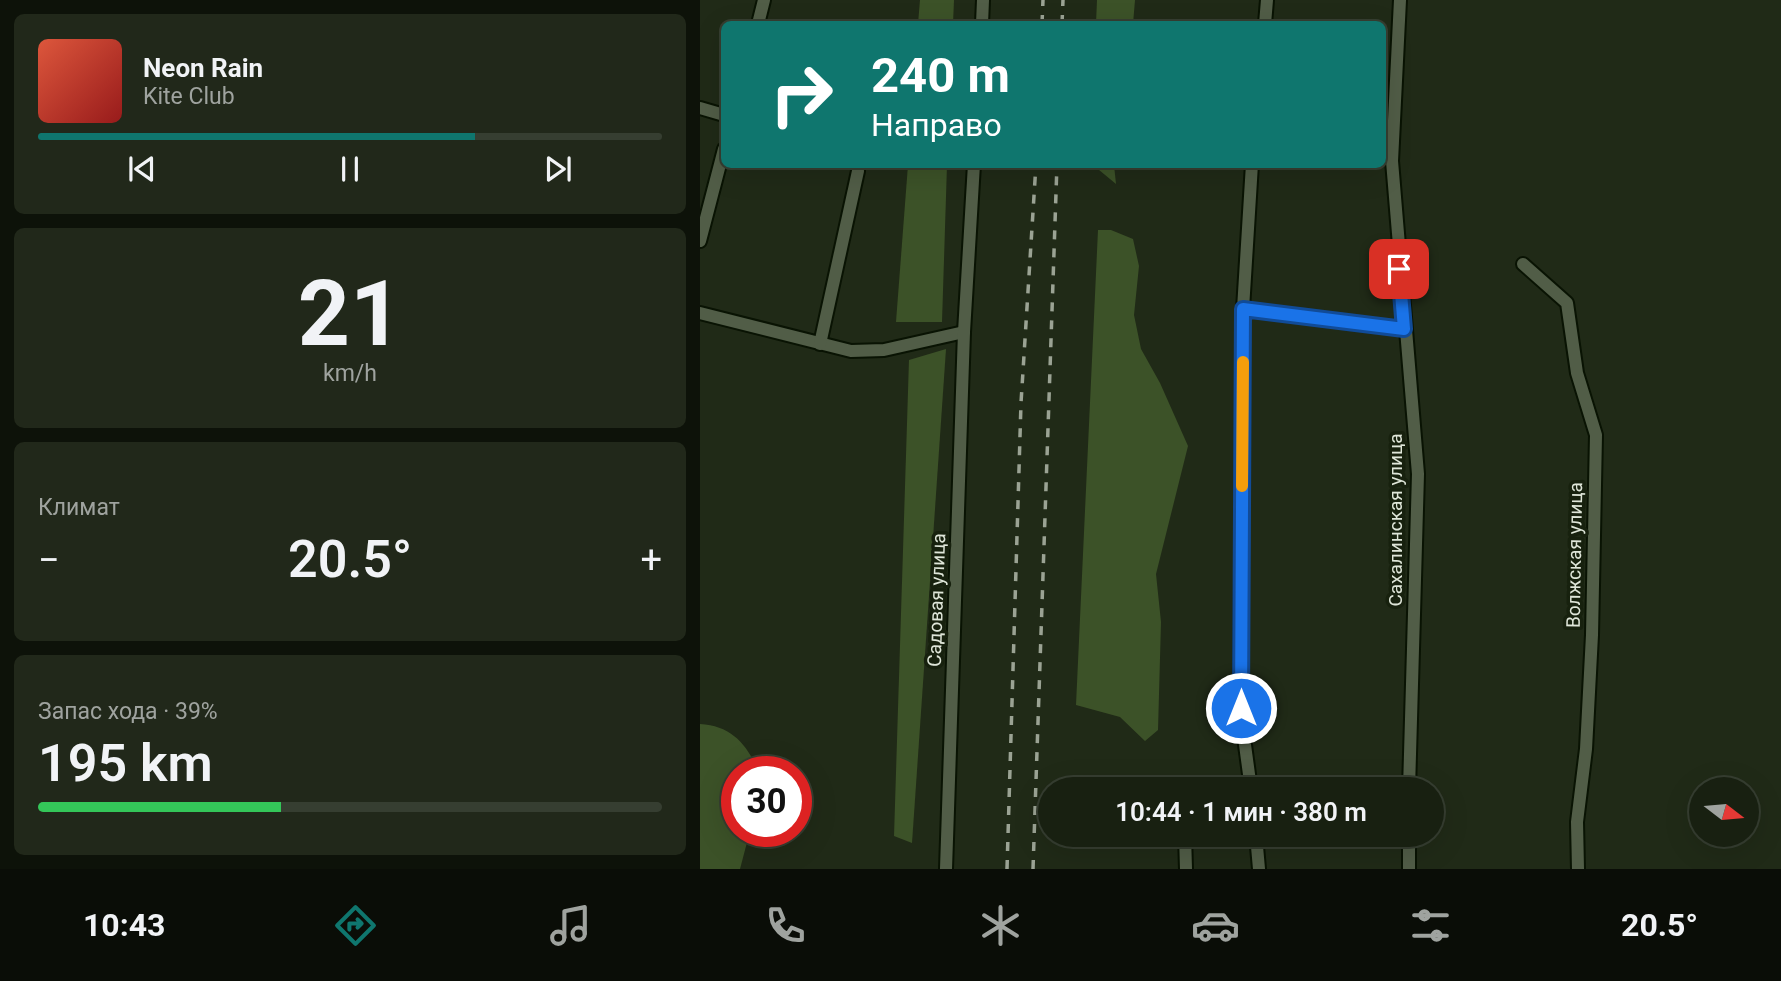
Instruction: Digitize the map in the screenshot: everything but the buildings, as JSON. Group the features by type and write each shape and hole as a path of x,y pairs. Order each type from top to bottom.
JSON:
{"street":[{"path":"759,21 765,0"},
{"path":"982,21 983,0"},
{"path":"1265,21 1267,0"},
{"name":"Сахалинская улица","path":"1401,0 1392,162 1418,474 1409,777"},
{"path":"700,108 721,114"},
{"path":"700,240 721,160"},
{"name":"Садовая улица","path":"946,869 964,332 974,168"},
{"path":"1250,777 1241,708 1243,309 1252,168"},
{"path":"820,344 858,171"},
{"name":"Волжская улица","path":"1523,264 1567,303 1577,373 1596,435 1592,635 1586,749 1577,822 1578,869"},
{"path":"1243,309 1404,329"},
{"path":"700,313 851,351 884,350 964,332"},
{"path":"1185,847 1186,869"},
{"path":"1257,847 1259,869"},
{"path":"1409,847 1409,869"}],"green space":[{"path":"920,0 954,0 953,21 918,21"},
{"path":"1097,0 1135,0 1133,21 1096,21"},
{"path":"908,168 947,168 942,322 896,322"},
{"path":"1097,168 1114,168 1116,184"},
{"path":"1098,230 1111,230 1133,239 1139,266 1134,315 1141,349 1160,383 1188,446 1156,574 1161,622 1158,730 1145,741 1120,717 1076,705"},
{"path":"946,349 912,843 894,836 909,360"},
{"path":"700,724 729,732 743,744 750,756 721,756 721,847 746,847 740,869 700,869"}],"railway":[{"path":"1042,21 1043,0"},
{"path":"1062,21 1063,0"},
{"path":"1007,869 1021,403 1036,168"},
{"path":"1033,869 1057,168"}],"slow traffic":[{"path":"1242,486 1243,362"}],"route":[{"path":"1241,708 1243,309 1404,329 1399,269"}]}
